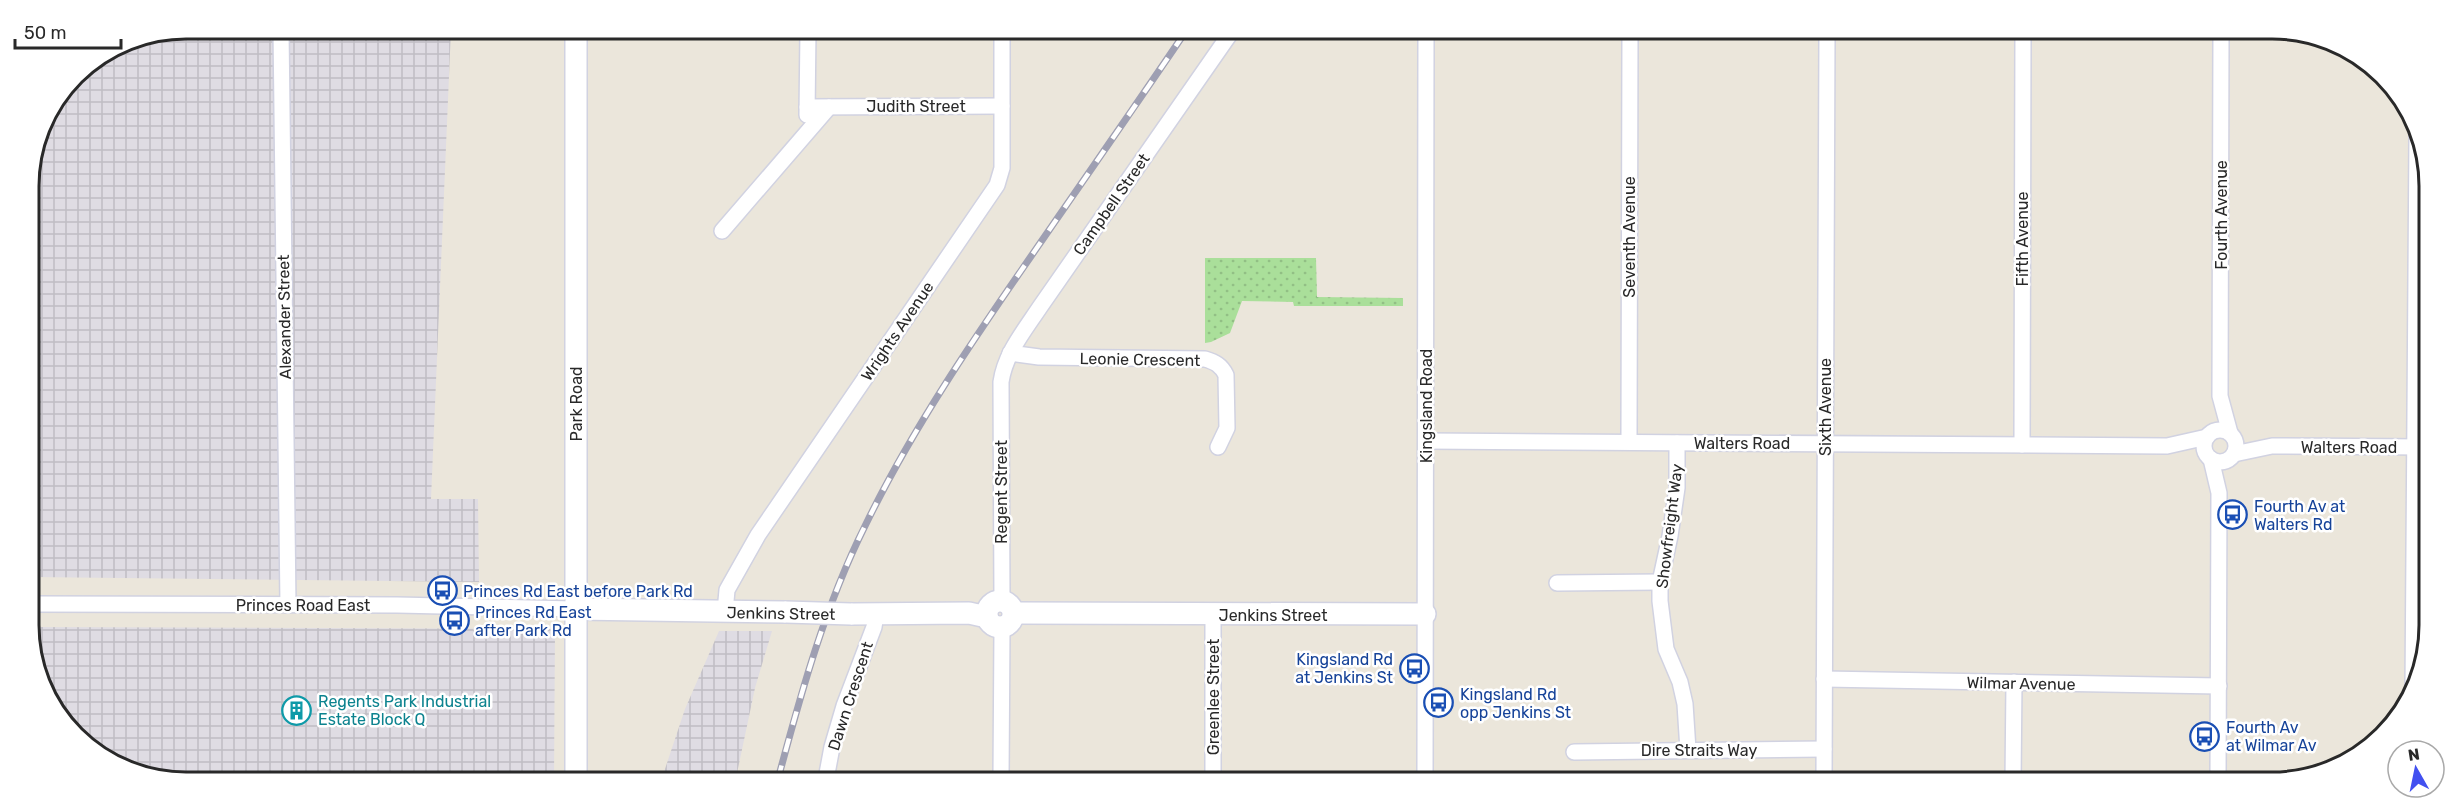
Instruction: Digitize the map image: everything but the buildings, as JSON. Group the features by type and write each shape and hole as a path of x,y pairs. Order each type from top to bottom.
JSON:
{"street":[{"name":"Alexander Street","path":"281,39 288,605"},
{"name":"Park Road","path":"576,39 576,772"},
{"path":"807,133 808,39"},
{"name":"Wrights Avenue","path":"725,612 727,590 758,535 997,185 1002,168 1002,39"},
{"name":"Campbell Street","path":"1001,382 1003,368 1010,353 1226,39"},
{"name":"Kingsland Road","path":"1425,772 1426,39"},
{"name":"Seventh Avenue","path":"1629,442 1630,39"},
{"name":"Sixth Avenue","path":"1824,772 1827,39"},
{"name":"Fifth Avenue","path":"2022,445 2023,39"},
{"name":"Fourth Avenue","path":"2221,39 2220,396 2231,434"},
{"name":"Judith Street","path":"807,107 1002,106"},
{"path":"722,231 829,107"},
{"path":"2417,165 2419,343"},
{"name":"Leonie Crescent","path":"1010,353 1039,357 1205,359 1215,362 1222,368 1226,386 1227,428 1218,447"},
{"name":"Regent Street","path":"1001,382 1001,772"},
{"name":"Fourth Avenue","path":"2208,435 2220,396"},
{"path":"2218,772 2220,494 2236,444 2231,434 2220,430 2208,435 2204,446 2220,494"},
{"name":"Walters Road","path":"2231,434 2272,446"},
{"name":"Walters Road","path":"2167,446 2208,435"},
{"name":"Walters Road","path":"1426,441 2167,446 2209,457"},
{"name":"Showfreight Way","path":"1677,443 1677,488 1671,536 1660,582 1666,649 1680,682 1685,704 1688,750"},
{"name":"Walters Road","path":"2232,456 2272,446 2419,447"},
{"path":"2209,457 2221,462 2232,456"},
{"path":"2414,664 2419,482"},
{"path":"1557,583 1660,582"},
{"name":"Princes Road East","path":"39,604 576,609"},
{"name":"Jenkins Street","path":"576,609 1001,615 1425,614"},
{"name":"Dawn Crescent","path":"827,772 832,747 874,627 876,614"},
{"name":"Greenlee Street","path":"1213,615 1213,772"},
{"name":"Wilmar Avenue","path":"1824,679 2218,686"},
{"path":"2013,772 2014,682"},
{"name":"Dire Straits Way","path":"1574,752 1824,750"}],"shaded area":[{"path":"451,39 431,499 478,499 479,582 39,577 40,166 50,129 59,112 75,89 96,69 129,50 166,40"},
{"path":"39,627 555,629 554,772 186,772 148,767 129,761 104,747 75,722 54,690 47,673 39,635"},
{"path":"719,631 772,631 755,688 737,772 664,772 685,709"}],"green space":[{"path":"1205,258 1316,258 1317,297 1403,298 1403,306 1294,306 1293,302 1242,301 1230,333 1205,343"}],"railway":[{"path":"780,772 805,682 826,619 851,556 883,490 923,420 966,352 1180,39"}],"place":[{"name":"Fourth Av at Walters Rd","path":"2233,515"},
{"name":"Princes Rd East before Park Rd","path":"442,591"},
{"name":"Princes Rd East after Park Rd","path":"454,621"},
{"name":"Kingsland Rd at Jenkins St","path":"1414,668"},
{"name":"Kingsland Rd opp Jenkins St","path":"1439,703"},
{"name":"Regents Park Industrial Estate Block Q","path":"297,710"},
{"name":"Fourth Av at Wilmar Av","path":"2205,736"}]}
